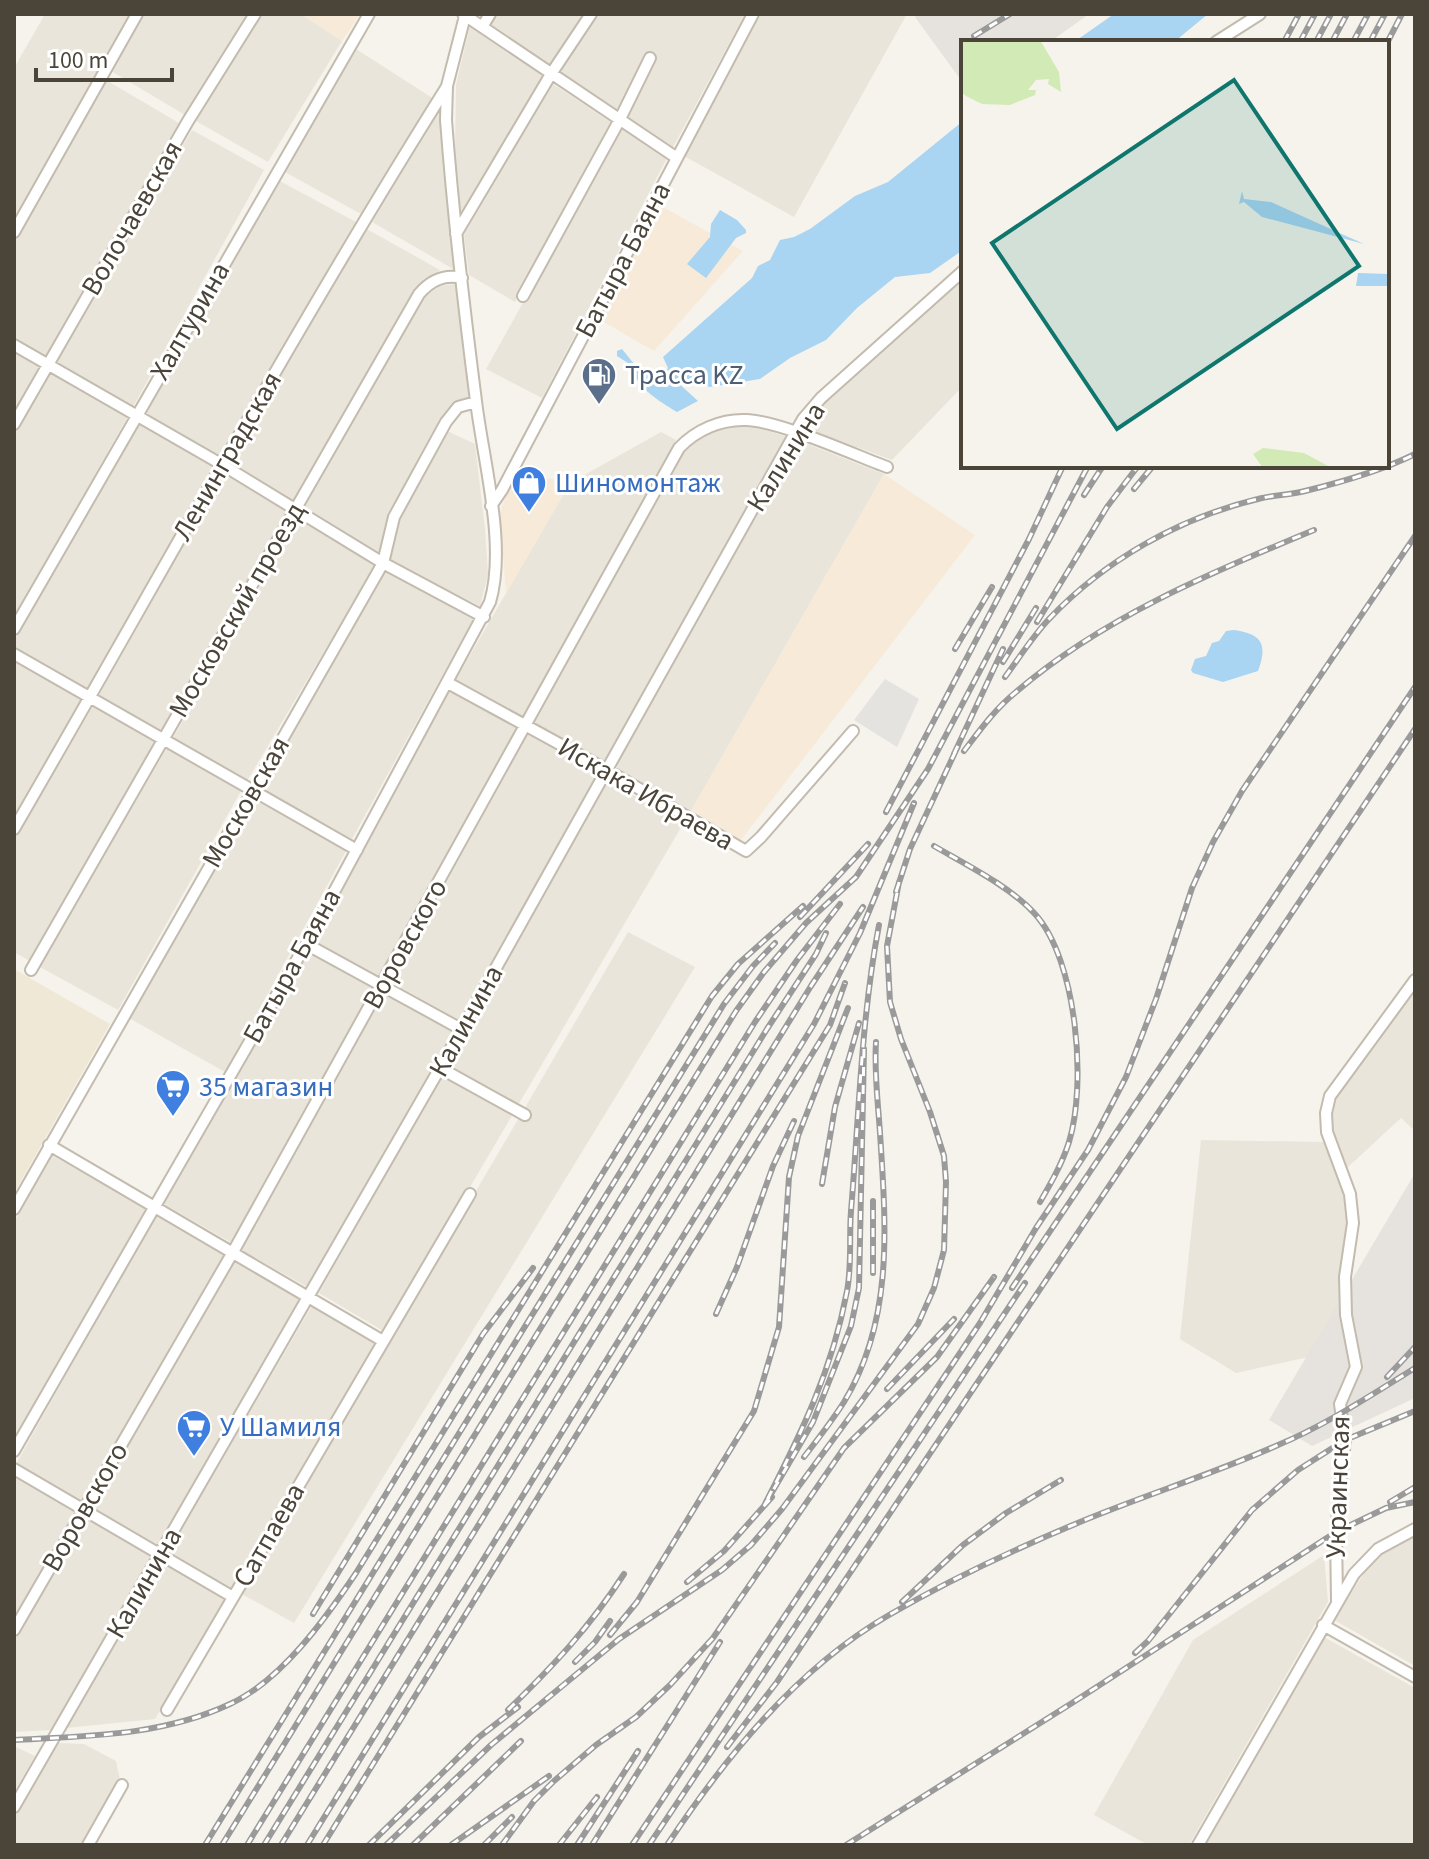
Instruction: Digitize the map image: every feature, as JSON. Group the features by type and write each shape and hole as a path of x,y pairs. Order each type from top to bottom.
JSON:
{"street":[{"path":"14,232 137,14"},
{"name":"Волочаевская","path":"14,424 188,121 255,14"},
{"name":"Халтурина","path":"14,629 369,14"},
{"path":"482,27 490,14"},
{"path":"456,234 551,74 591,14"},
{"name":"Батыра Баяна","path":"491,506 753,14"},
{"path":"1219,40 1260,14"},
{"path":"464,15 677,158"},
{"name":"Батыра Баяна","path":"14,1451 306,944 484,617 494,589 491,506 456,234 446,120 447,86 464,15"},
{"path":"523,296 650,58"},
{"name":"Ленинградская","path":"14,829 221,464 363,221 447,86"},
{"name":"Калинина","path":"14,1807 311,1296 795,433 821,398 961,273"},
{"name":"Московский проезд","path":"31,970 419,294 432,281 443,277 462,278"},
{"path":"14,345 221,464 383,563 484,617"},
{"name":"Московская","path":"14,1209 383,563 394,517 446,422 458,407 476,402"},
{"name":"Воровского","path":"14,1630 233,1252 679,448 687,439 721,423 744,420 795,433 887,467"},
{"path":"14,654 357,850"},
{"name":"Искака Ибраева","path":"448,683 746,851 853,731"},
{"path":"306,944 461,1029"},
{"name":"Украинская","path":"1337,1601 1337,1519 1345,1440 1340,1404 1356,1367 1346,1315 1345,1277 1353,1223 1350,1194 1327,1132 1326,1113 1330,1096 1415,980"},
{"path":"440,1068 525,1115"},
{"path":"49,1145 383,1341"},
{"name":"Сатпаева","path":"167,1710 470,1194"},
{"path":"14,1469 233,1597"},
{"path":"1198,1845 1337,1601 1366,1559 1415,1529"},
{"path":"1323,1625 1415,1677"},
{"path":"88,1845 122,1785"}],"shaded area":[{"path":"45,14 132,14 14,220 14,68"},
{"path":"142,14 249,14 185,115 111,71"},
{"path":"261,14 301,14 342,41 268,162 196,121"},
{"path":"301,14 360,14 342,41"},
{"path":"497,14 584,14 549,67 489,26"},
{"path":"598,14 745,14 672,149 559,73"},
{"path":"761,14 907,14 794,217 684,156"},
{"path":"917,14 1089,14 1053,40 961,40 961,80 915,17"},
{"path":"470,25 545,76 461,215 455,153 456,85"},
{"path":"356,49 434,99 361,214 283,171"},
{"path":"106,80 179,123 46,358 14,338 14,242"},
{"path":"553,84 612,123 515,302 469,275 464,235"},
{"path":"439,107 442,154 455,270 372,222"},
{"path":"621,127 667,158 542,398 486,369"},
{"path":"192,130 264,170 133,407 56,363"},
{"path":"278,180 356,222 219,455 144,412"},
{"path":"659,205 743,251 654,351 600,320"},
{"path":"365,228 440,270 414,292 295,502 230,463"},
{"path":"961,279 961,388 892,460 805,428 826,402"},
{"path":"458,284 471,398 451,406 388,513 382,554 305,507 423,298 435,286"},
{"path":"14,351 41,368 14,414"},
{"path":"49,372 127,418 14,617 14,434"},
{"path":"136,423 213,467 90,690 14,648 14,641"},
{"path":"754,426 787,437 605,761 534,723 684,452 701,435 722,427"},
{"path":"447,431 475,444 488,575 480,606 390,561 398,518"},
{"path":"661,432 676,440 525,719 455,681 570,483"},
{"path":"797,440 884,474 691,811 616,767"},
{"path":"519,472 570,483 506,594 500,514"},
{"path":"222,473 290,513 162,733 97,696"},
{"path":"884,474 975,535 741,840 691,811"},
{"path":"300,517 376,564 247,781 173,738"},
{"path":"385,570 475,616 352,839 259,787"},
{"path":"14,661 83,701 14,819"},
{"path":"885,679 919,699 897,747 854,720"},
{"path":"450,690 519,729 380,979 313,942"},
{"path":"92,704 157,742 30,961 14,952 14,840"},
{"path":"528,734 599,772 459,1020 391,982"},
{"path":"167,748 241,791 118,1010 40,967"},
{"path":"608,780 683,824 385,1332 319,1293"},
{"path":"252,798 346,851 225,1072 127,1017"},
{"path":"628,932 695,967 294,1623 240,1593"},
{"path":"307,951 374,988 232,1243 164,1204"},
{"path":"14,969 110,1024 14,1193"},
{"path":"1415,987 1415,1131 1401,1118 1347,1168 1331,1131 1330,1112 1336,1094"},
{"path":"384,994 453,1031 309,1288 241,1250"},
{"path":"1201,1140 1324,1142 1346,1201 1349,1223 1340,1277 1342,1320 1349,1348 1236,1373 1180,1339"},
{"path":"51,1155 146,1208 14,1440 14,1222"},
{"path":"1415,1173 1415,1398 1312,1446 1269,1420"},
{"path":"157,1213 226,1254 82,1501 16,1464"},
{"path":"235,1259 304,1298 160,1546 92,1507"},
{"path":"313,1304 377,1342 231,1589 169,1551"},
{"path":"14,1477 76,1513 14,1619"},
{"path":"86,1517 153,1556 53,1730 14,1732 14,1641"},
{"path":"1415,1535 1415,1666 1334,1620 1370,1564 1381,1554"},
{"path":"1324,1555 1328,1602 1189,1845 1148,1845 1094,1815 1193,1640"},
{"path":"162,1560 227,1598 155,1719 66,1728"},
{"path":"1324,1637 1415,1688 1415,1845 1206,1845"},
{"path":"58,1743 84,1744 116,1761 120,1780 83,1845 14,1845 14,1818"},
{"path":"14,1746 35,1756 14,1792"}],"water":[{"path":"1114,14 1208,14 1176,40 1077,40"},
{"path":"961,123 961,251 930,273 895,277 857,308 826,340 790,358 760,379 710,387 677,378 675,380 698,401 677,412 649,393 637,380 631,365 617,356 617,351 622,349 639,370 652,375 665,373 668,368 663,357 752,278 758,266 770,260 780,240 810,229 855,196 888,182"},
{"path":"720,210 737,220 746,233 736,238 706,278 687,264 710,237 711,224"},
{"path":"1226,631 1251,634 1260,642 1262,654 1258,671 1223,682 1193,673 1191,670 1195,659 1206,656 1212,643 1219,641"}],"railway":[{"path":"974,36 1010,14"},
{"path":"1285,40 1299,14"},
{"path":"1301,40 1315,14"},
{"path":"1317,40 1331,14"},
{"path":"1333,40 1347,14"},
{"path":"1354,40 1368,14"},
{"path":"1371,40 1385,14"},
{"path":"1389,40 1402,14"},
{"path":"1389,466 1415,454"},
{"path":"886,812 1029,539 1062,468"},
{"path":"222,1845 736,1011 806,923 856,877 928,769 1087,468"},
{"path":"1084,495 1102,468"},
{"path":"1037,622 1107,507 1136,468"},
{"path":"1134,489 1151,468"},
{"path":"1005,677 1043,626 1071,598 1094,578 1145,544 1200,517 1229,507 1347,480 1383,468"},
{"path":"964,751 1008,699 1084,642 1158,599 1314,530"},
{"path":"632,1845 980,1323 1036,1228 1088,1150 1126,1077 1156,999 1192,888 1213,842 1242,791 1415,536"},
{"path":"955,649 992,587"},
{"path":"1003,662 1036,608"},
{"path":"954,754 1003,649"},
{"path":"1012,1288 1415,687"},
{"path":"727,1747 777,1682 1415,729"},
{"path":"896,892 910,849 958,746"},
{"path":"307,1845 814,1024 860,933 914,803"},
{"path":"800,917 868,844"},
{"path":"934,846 1025,904 1049,935 1061,961 1074,1024 1077,1088 1069,1142 1040,1202"},
{"path":"386,1845 491,1745 619,1639 722,1570 751,1545 782,1509 918,1324 934,1288 944,1250 946,1182 944,1156 890,1002 887,946 899,882"},
{"path":"247,1845 755,1022 840,904"},
{"path":"14,1740 124,1732 178,1723 204,1715 249,1694 301,1647 356,1573 712,996 738,964 803,906"},
{"path":"281,1845 811,986 863,907"},
{"path":"864,1049 859,1288 851,1326 813,1422 764,1506 814,1402 833,1348 847,1291 864,1032 879,925"},
{"path":"264,1845 816,954 826,933"},
{"path":"205,1845 724,1004 775,943"},
{"path":"323,1845 830,1025 845,983"},
{"path":"610,1635 637,1602 754,1411 779,1327 789,1177 798,1136 848,1008"},
{"path":"822,1184 835,1107 859,1023"},
{"path":"804,1457 844,1402 860,1371 872,1338 879,1305 884,1203 876,1042"},
{"path":"716,1314 737,1267 773,1166 794,1121"},
{"path":"873,1201 873,1273"},
{"path":"313,1614 483,1334 533,1268"},
{"path":"502,1845 534,1801 554,1781 596,1745 636,1717 713,1638 844,1448 937,1357 994,1277"},
{"path":"649,1845 1025,1283"},
{"path":"887,1389 954,1319"},
{"path":"1387,1377 1415,1347"},
{"path":"667,1845 713,1780 765,1718 823,1661 889,1615 959,1577 1056,1532 1296,1437 1415,1368"},
{"path":"1135,1653 1148,1641 1252,1510 1298,1470 1345,1440 1415,1411"},
{"path":"902,1602 963,1545 1006,1513 1061,1480"},
{"path":"1390,1502 1415,1487"},
{"path":"687,1582 724,1551 772,1497"},
{"path":"846,1845 1336,1532 1386,1508 1415,1502"},
{"path":"508,1710 570,1645 624,1574"},
{"path":"575,1662 610,1621"},
{"path":"592,1845 720,1642"},
{"path":"369,1845 479,1737 518,1707"},
{"path":"413,1845 521,1741"},
{"path":"577,1845 638,1751"},
{"path":"451,1845 549,1776"},
{"path":"559,1845 597,1797"},
{"path":"484,1845 512,1817"}],"place":[{"name":"Трасса KZ","path":"599,406"},
{"name":"Шиномонтаж","path":"529,514"},
{"name":"35 магазин","path":"173,1118"},
{"name":"У Шамиля","path":"194,1458"}]}
